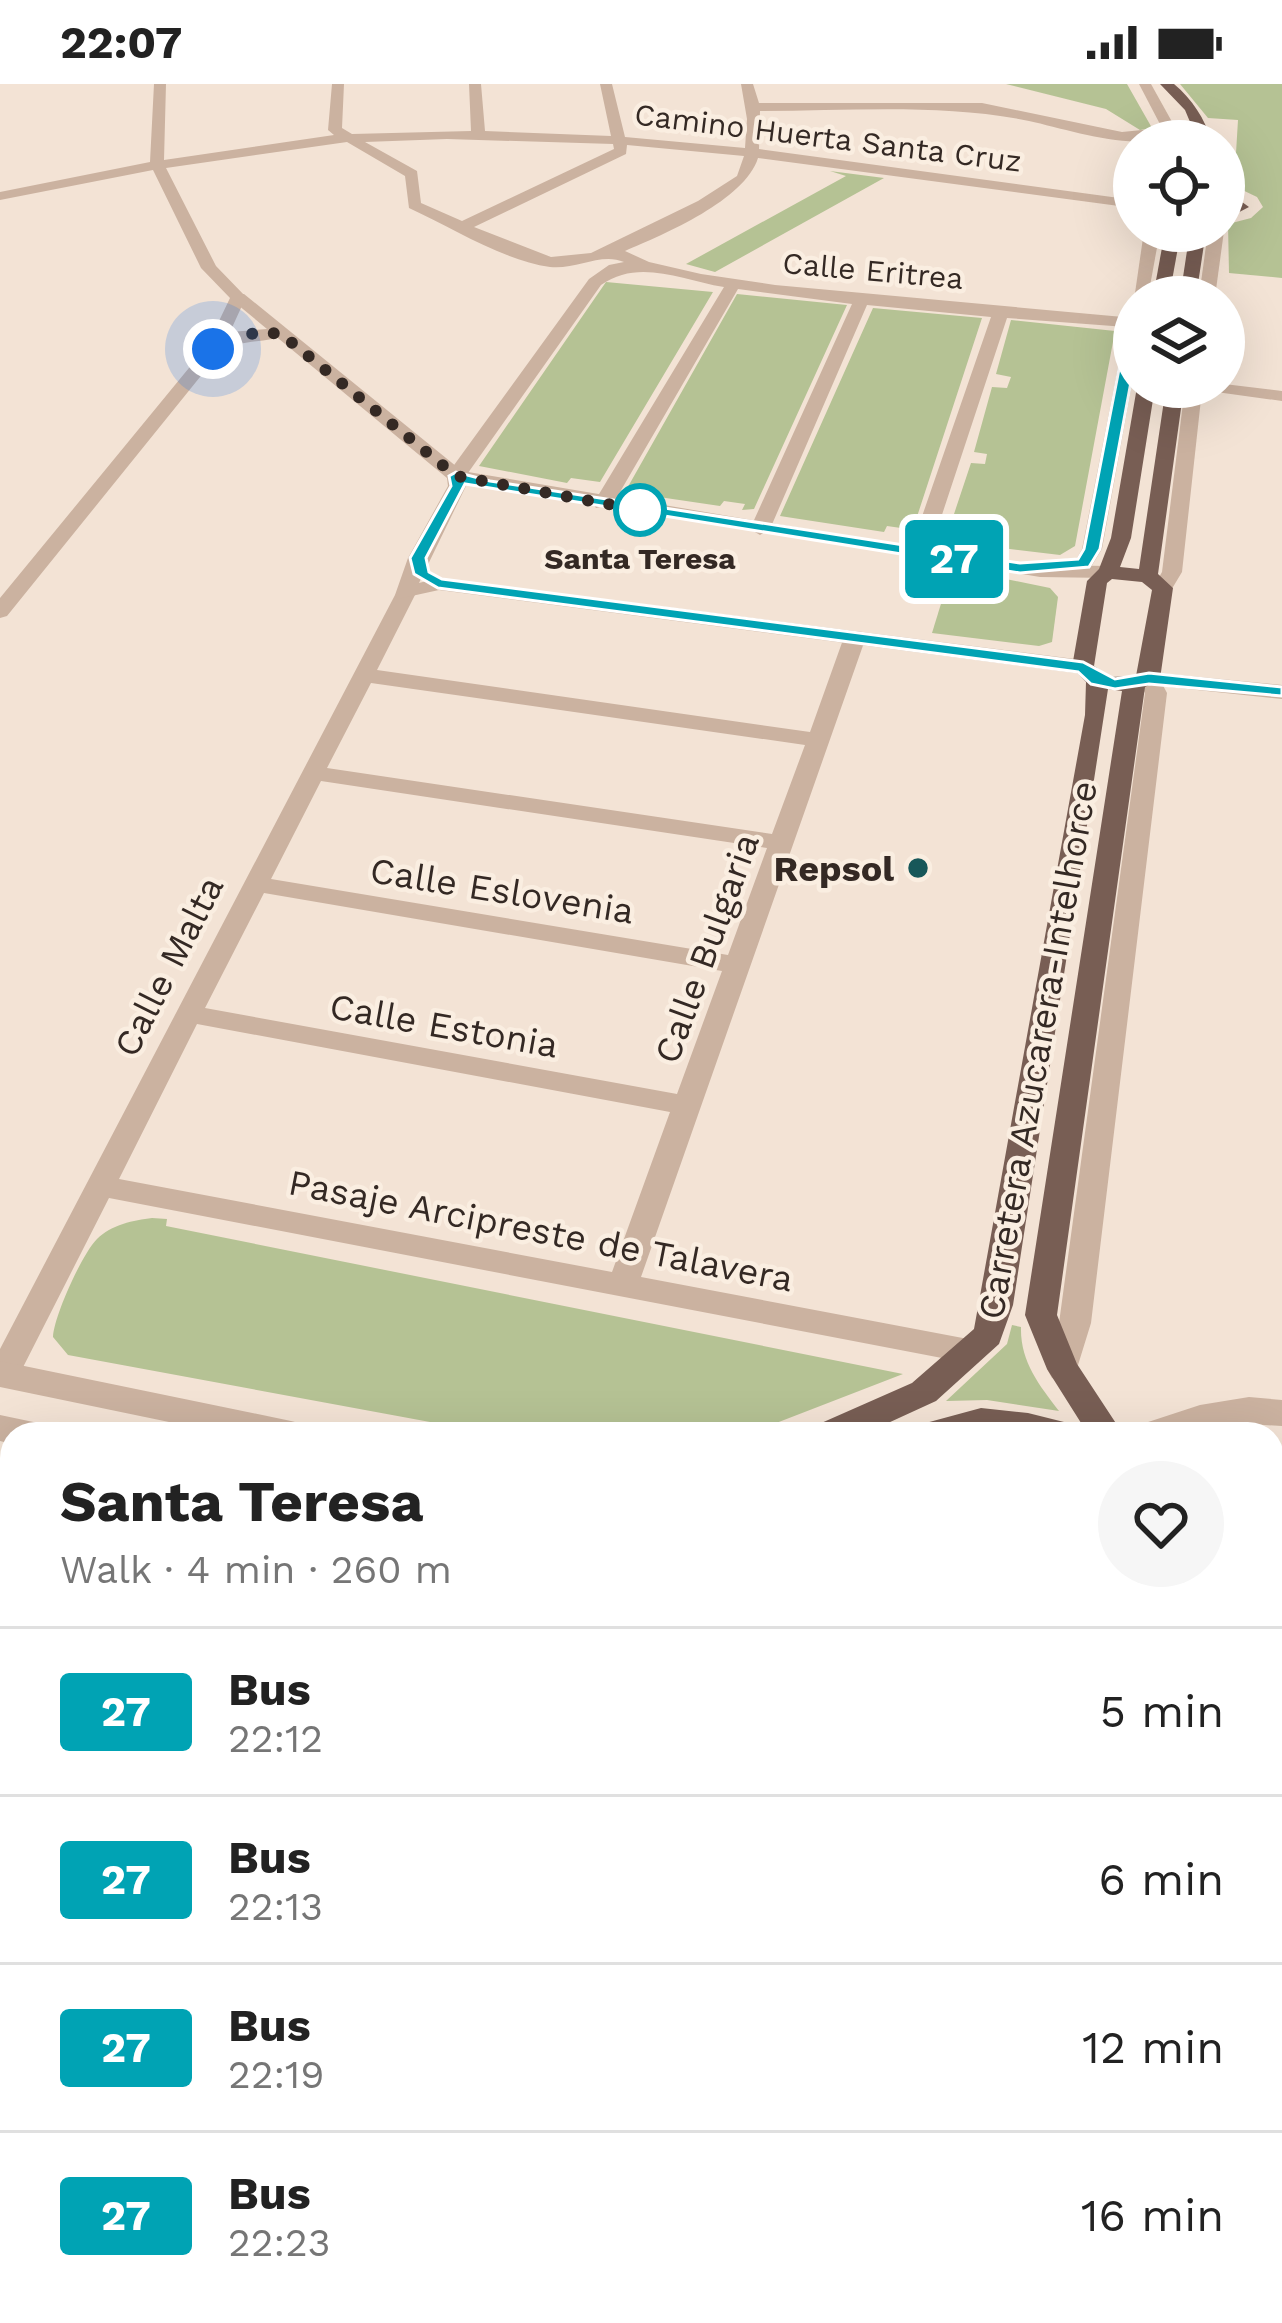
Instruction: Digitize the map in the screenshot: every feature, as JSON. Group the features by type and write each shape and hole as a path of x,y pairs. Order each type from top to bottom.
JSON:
{"main road":[{"path":"1147,84 1177,120"},
{"path":"1166,84 1181,95 1199,120"},
{"path":"1141,408 1112,562 1156,582 1173,408"},
{"name":"Carretera Azucarera-Intelhorce","path":"858,1422 924,1392 988,1335 997,1305 1092,738 1092,606 1097,581 1112,562"},
{"name":"Carretera Azucarera-Intelhorce","path":"1098,1422 1063,1369 1041,1315 1156,582"},
{"path":"1090,674 1142,681"},
{"path":"916,1422 924,1392"}],"street":[{"path":"160,84 157,164 209,268 280,333 456,476 603,504 1020,568 1112,562 1098,516"},
{"path":"338,84 334,130 412,174 414,205 595,282 615,268 641,265"},
{"path":"476,84 478,134"},
{"path":"464,226 621,151 606,84"},
{"path":"551,262 580,261 612,251 743,178 751,153 754,107 747,84"},
{"path":"871,107 872,84"},
{"path":"1099,130 1167,133 1147,84"},
{"path":"754,107 1012,110 1113,133"},
{"name":"Camino Huerta Santa Cruz","path":"0,196 228,151 350,138 478,134 619,139 751,153 1113,202"},
{"name":"Calle Eritrea","path":"612,251 641,265 733,284 1113,323"},
{"name":"Calle Malta","path":"2,1374 405,595 418,558 458,486 456,476 595,282"},
{"path":"603,504 733,284"},
{"path":"0,612 214,347 238,297"},
{"path":"760,529 863,297"},
{"path":"919,554 1001,310"},
{"path":"214,347 239,334 280,333"},
{"path":"1245,391 1282,396"},
{"path":"1020,568 1084,563 1092,549 1118,408"},
{"path":"1156,582 1172,572 1192,408"},
{"path":"418,558 422,574 438,584 854,637 1090,674"},
{"path":"1020,568 1060,583 1092,606"},
{"path":"405,595 438,584"},
{"name":"Calle Bulgaria","path":"623,1284 854,637"},
{"path":"363,675 818,740"},
{"path":"1142,681 1282,692"},
{"path":"312,773 782,843"},
{"name":"Calle Eslovenia","path":"254,884 739,965"},
{"name":"Calle Estonia","path":"188,1014 688,1106"},
{"name":"Pasaje Arcipreste de Talavera","path":"100,1186 968,1352"},
{"path":"2,1374 233,1422"},
{"path":"1188,1422 1263,1409 1282,1413"}],"green space":[{"path":"1006,84 1127,84 1147,120 1124,120 1106,109"},
{"path":"1180,84 1282,84 1282,278 1229,273 1229,252 1245,252 1245,220 1263,207 1245,191 1245,120 1208,118"},
{"path":"830,171 884,178 715,272 686,264 846,176"},
{"path":"606,282 713,292 600,482 571,478 567,483 479,466"},
{"path":"737,294 847,305 754,509 742,510 745,504 724,501 720,506 625,492"},
{"path":"873,308 982,318 911,535 900,534 901,528 887,526 884,532 780,516"},
{"path":"1011,320 1113,331 1075,546 1060,555 945,541 971,463 985,464 987,454 974,452 992,387 1007,388 1011,377 996,374"},
{"path":"952,568 1050,588 1058,597 1052,642 1039,646 932,633"},
{"path":"167,1219 166,1226 903,1374 779,1422 430,1422 68,1355 53,1337 63,1301 97,1239 130,1222"},
{"path":"1012,1325 1021,1327 1027,1362 1059,1411 987,1400 946,1401 1007,1344"}],"bus line":[{"name":"27","path":"1119,408 1092,549 1084,563 1020,568 488,485 456,476 458,486 418,558 422,574 438,584 1083,668 1097,681 1115,684 1149,679 1282,692"}],"place":[{"name":"Santa Teresa","path":"640,510"},
{"name":"Repsol","path":"918,868"}],"route":[{"path":"213,349 239,334 280,333 456,476 640,510"}]}
